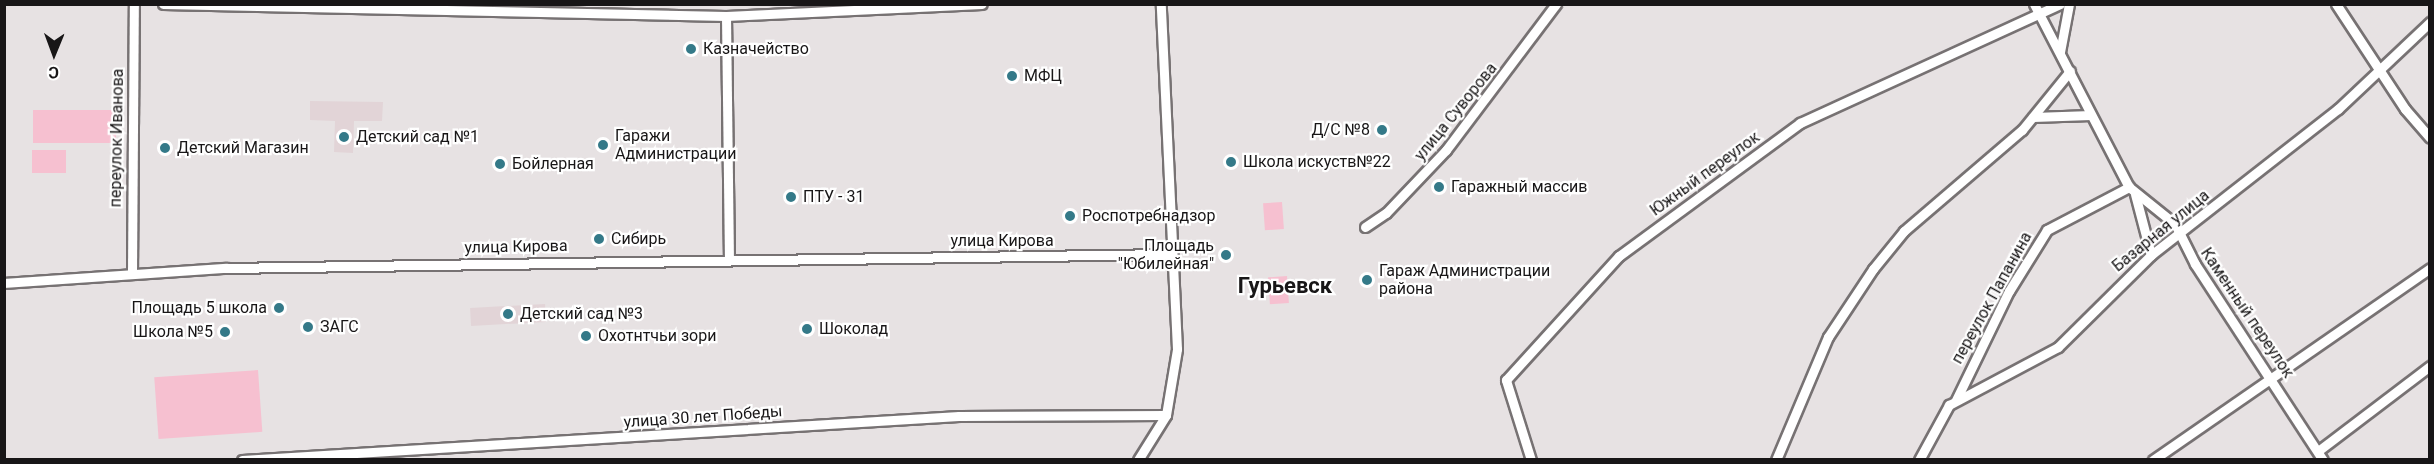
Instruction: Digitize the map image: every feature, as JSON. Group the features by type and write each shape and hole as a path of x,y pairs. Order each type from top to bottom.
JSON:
{"street":[{"name":"переулок Иванова","path":"132,273 134,4"},
{"path":"163,4 726,16 982,4"},
{"path":"1138,459 1166,415 1177,349 1161,4"},
{"name":"улица Суворова","path":"1365,227 1386,213 1446,150 1556,4"},
{"name":"Каменный переулок","path":"2034,4 2132,190 2175,224 2195,264 2273,377 2321,455"},
{"path":"2040,16 2060,4"},
{"path":"2060,52 2069,4"},
{"path":"2336,4 2378,69 2430,138"},
{"path":"726,16 729,258"},
{"name":"Южный переулок","path":"1531,459 1506,380 1619,256 1800,123 2040,16"},
{"name":"Базарная улица","path":"1919,459 1943,414 1956,400 2050,353 2151,255 2329,117 2430,22"},
{"path":"1776,459 1828,337 1873,268 1904,231 2033,117 2070,71"},
{"path":"2033,117 2091,115"},
{"path":"2132,190 2151,255"},
{"name":"переулок Папанина","path":"1956,400 2008,291 2046,230 2132,190"},
{"name":"улица Кирова","path":"4,284 132,273 729,258 1172,254"},
{"path":"2154,459 2430,268"},
{"path":"2321,455 2430,366"},
{"name":"улица 30 лет Победы","path":"242,459 959,416 1166,415"}],"shaded area":[{"name":"Детский сад №1","path":"310,101 383,102 382,121 354,121 353,153 334,152 335,121 310,120"},
{"path":"33,110 116,110 116,143 33,143"},
{"path":"32,150 66,150 66,173 32,173"},
{"path":"1282,202 1284,229 1265,230 1263,203"},
{"path":"1287,276 1289,303 1270,304 1268,277"},
{"name":"Детский сад №3","path":"545,304 546,322 471,326 470,308"},
{"path":"258,370 262,432 159,439 154,377"}],"place":[{"name":"Казначейство","path":"691,49"},
{"name":"МФЦ","path":"1012,76"},
{"name":"Д/С №8","path":"1382,130"},
{"name":"Детский сад №1","path":"344,137"},
{"name":"Гаражи Администрации","path":"603,145"},
{"name":"Детский Магазин","path":"165,148"},
{"name":"Школа искуств№22","path":"1231,162"},
{"name":"Бойлерная","path":"500,164"},
{"name":"Гаражный массив","path":"1439,187"},
{"name":"ПТУ - 31","path":"791,197"},
{"name":"Роспотребнадзор","path":"1070,216"},
{"name":"Сибирь","path":"599,239"},
{"name":"Площадь \"Юбилейная\"","path":"1226,255"},
{"name":"Гараж Администрации района","path":"1367,280"},
{"name":"Площадь 5 школа","path":"279,308"},
{"name":"Детский сад №3","path":"508,314"},
{"name":"ЗАГС","path":"308,327"},
{"name":"Шоколад","path":"807,329"},
{"name":"Школа №5","path":"225,332"},
{"name":"Охотнтчьи зори","path":"586,336"}],"district":[{"name":"Гурьевск","path":"1285,286"}]}
